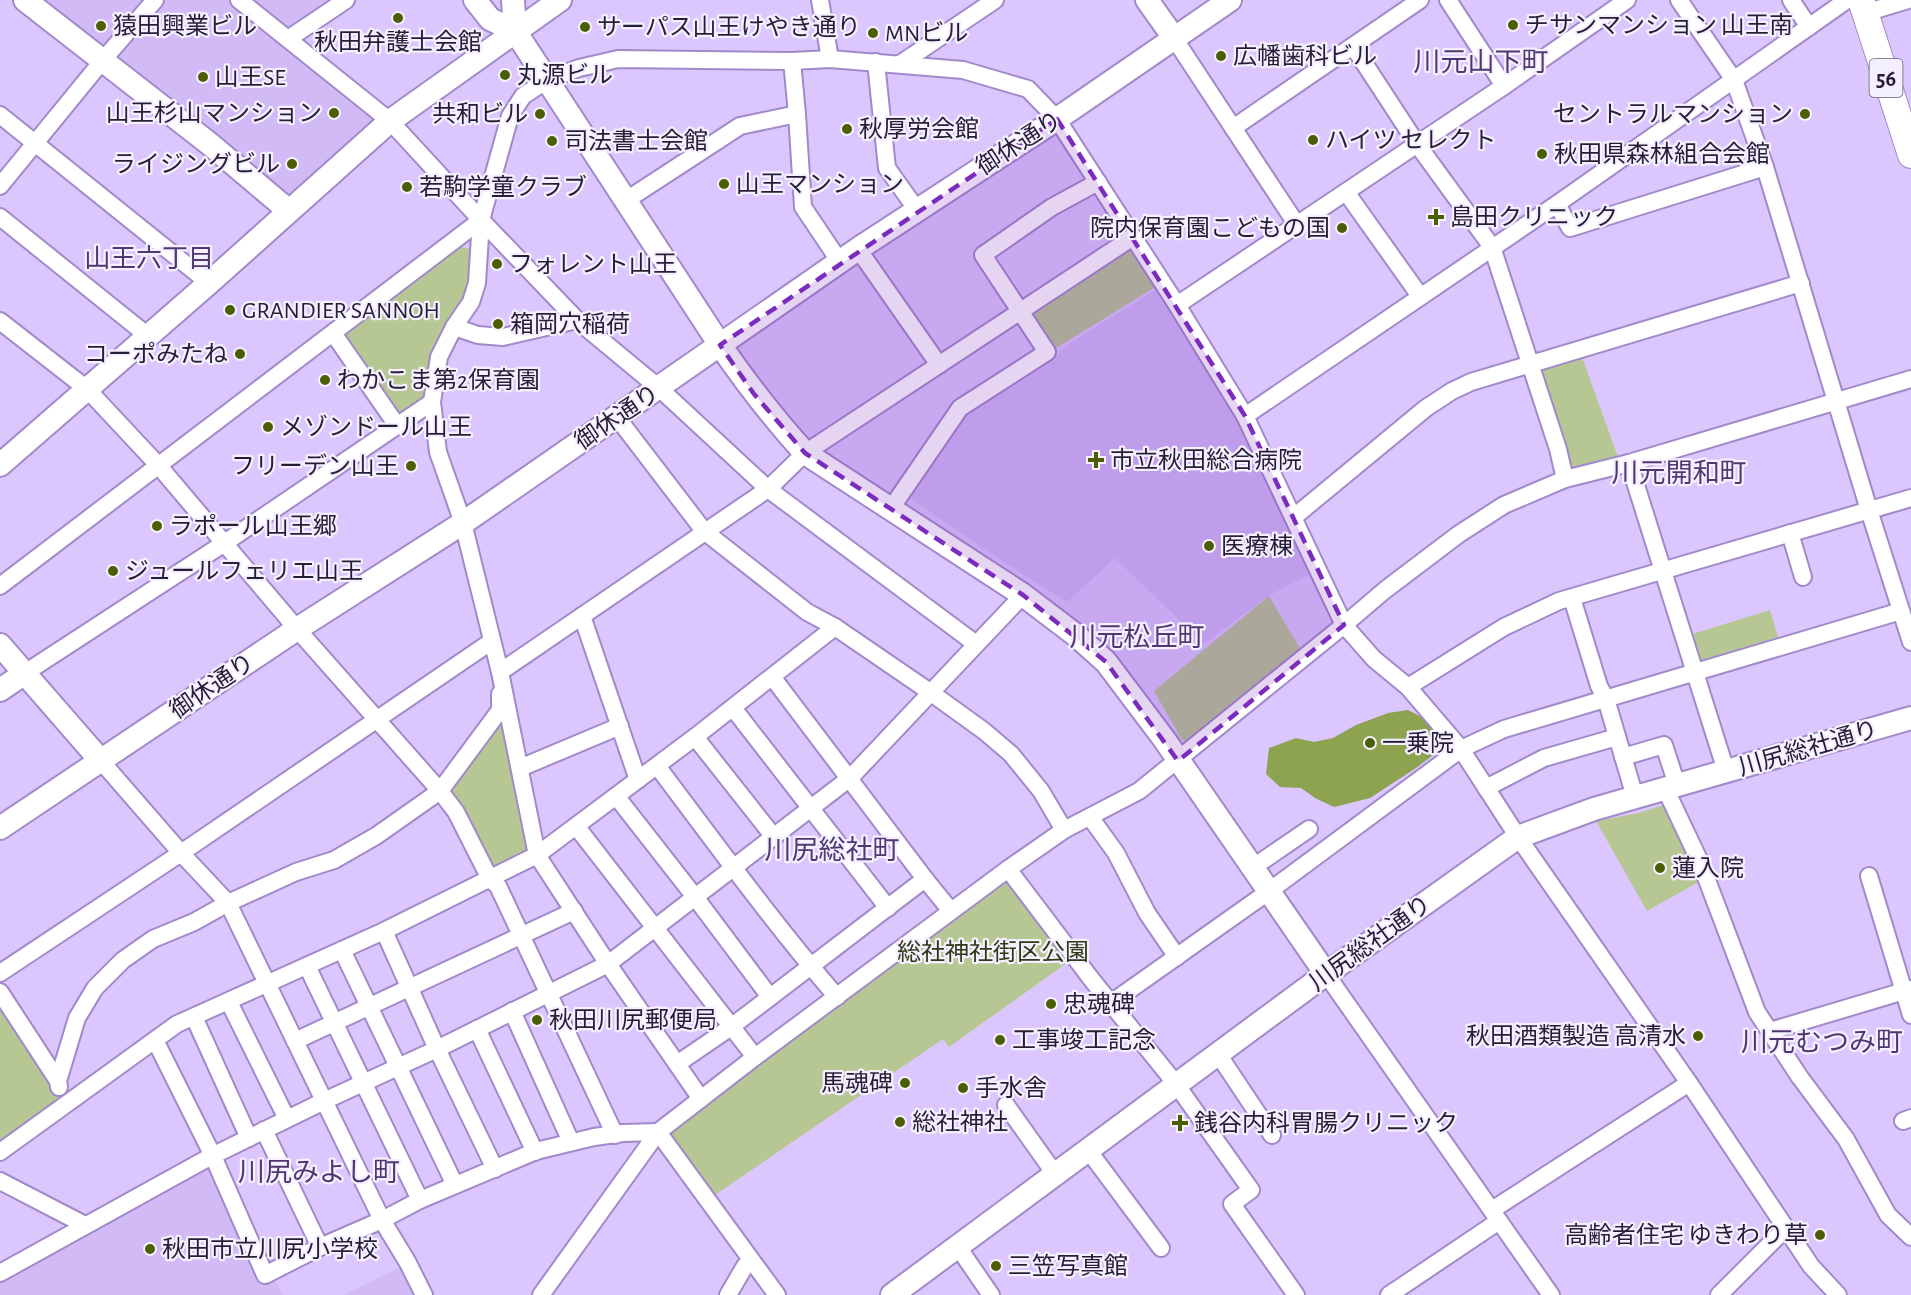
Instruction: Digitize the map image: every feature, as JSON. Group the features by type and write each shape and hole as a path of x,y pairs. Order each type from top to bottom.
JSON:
{"main road":[{"name":"56","path":"1858,4 1907,127 1911,155"}],"street":[{"path":"25,0 211,145 289,212"},
{"path":"0,186 155,0"},
{"path":"239,0 390,121 577,320 659,388 768,489 976,644"},
{"path":"288,39 346,0"},
{"path":"475,0 490,19 515,31"},
{"path":"513,0 515,31 754,394 805,453 1023,595 1077,636 1106,662 1140,706 1551,1295"},
{"path":"0,465 390,121 560,0"},
{"path":"820,0 830,59"},
{"path":"900,64 995,0"},
{"path":"1147,0 1297,225"},
{"name":"御休通り","path":"0,828 297,629 463,523 858,249 1058,118 1230,0"},
{"path":"1233,128 1420,0"},
{"path":"1448,0 1504,86"},
{"path":"1177,305 1504,86 1627,0"},
{"path":"1679,0 1734,80 1765,167 1911,642"},
{"path":"1791,0 1809,27"},
{"path":"1245,416 1557,204 1809,27 1858,4 1908,0"},
{"path":"1353,46 1417,144 1492,247 1558,450 1565,479"},
{"path":"701,1098 608,964 537,855 500,672 463,523 438,452 432,402 439,357 454,327 471,302 477,283 481,220 510,116 523,96 547,80 579,68 618,59 792,61 830,59 963,70 1028,89 1058,118 1245,416 1344,625 1374,659 1408,687 1461,749 1518,837 1689,1083 1811,1266 1838,1295"},
{"path":"792,61 803,207 840,262"},
{"path":"876,62 887,168 917,210"},
{"path":"625,201 740,126 797,114"},
{"path":"0,115 209,283"},
{"path":"1557,204 1570,228 1765,167"},
{"path":"890,510 960,408 1047,352 983,255 1052,207 1098,182"},
{"path":"1346,192 1420,296"},
{"path":"0,217 148,336"},
{"path":"0,586 481,220"},
{"path":"500,672 768,489 805,453 1133,237"},
{"path":"858,249 939,365"},
{"path":"1294,517 1426,408 1471,382 1800,283"},
{"path":"454,327 478,335 503,337 577,320"},
{"path":"1,323 87,389 158,465 223,544 440,790 456,812 490,879 498,886 615,1135"},
{"path":"333,333 396,424"},
{"path":"541,1295 658,1132 1008,869 1064,830 1139,791 1384,590 1459,534 1504,505 1565,479 1629,463 1911,379"},
{"path":"0,690 223,544 396,424 432,402"},
{"path":"616,416 704,531 807,612 835,627 984,731 1011,754 1041,791 1064,830"},
{"path":"1629,463 1726,771"},
{"path":"1408,687 1504,627 1559,601 1911,498"},
{"path":"1790,533 1803,578"},
{"path":"0,1273 213,1155 608,964 850,778 1023,595"},
{"path":"1572,598 1599,686 1606,699 1635,797"},
{"path":"1111,1003 1268,892 1461,749 1504,729 1901,611"},
{"path":"582,616 638,780"},
{"path":"0,1152 177,1024 384,932 537,855 773,678 835,627"},
{"path":"0,973 182,854 492,641"},
{"path":"0,645 182,854 228,903 382,1220 424,1295"},
{"path":"58,1081 77,1018 95,988 123,960 153,939 194,922 228,903 296,872 334,860 376,836 440,790 500,710 500,672"},
{"path":"773,678 951,910"},
{"path":"733,708 888,908"},
{"name":"川尻総社通り","path":"892,1295 1326,974 1518,837 1567,818 1635,797 1911,718"},
{"path":"520,768 620,726"},
{"path":"695,737 774,837"},
{"path":"1486,788 1544,758 1617,737"},
{"path":"1623,757 1664,745 1671,787 1757,1012 1799,1076 1846,1140 1888,1215 1911,1237"},
{"path":"657,766 810,966 837,997"},
{"path":"616,796 770,997"},
{"path":"1090,817 1116,853 1147,913 1177,957"},
{"path":"576,826 755,1057"},
{"path":"1252,868 1309,829"},
{"path":"1008,869 1092,980 1176,1084 1251,1190 1232,1204 1296,1295"},
{"path":"1869,876 1907,990 1911,1015"},
{"path":"677,1064 731,1028 925,879"},
{"path":"295,1041 574,911"},
{"path":"384,932 495,1169"},
{"path":"342,950 455,1185"},
{"path":"307,966 420,1200"},
{"path":"1770,1031 1907,990"},
{"path":"0,992 58,1081 64,1106"},
{"path":"229,1002 286,1119"},
{"path":"512,1011 571,1142"},
{"path":"194,1017 249,1138"},
{"path":"477,1029 535,1152"},
{"path":"155,1040 213,1155 265,1275 320,1246 382,1220 420,1200 535,1152 571,1142 615,1135 658,1132"},
{"path":"1218,1054 1272,1135"},
{"path":"1395,1293 1495,1216 1689,1083"},
{"path":"1006,1105 1055,1174"},
{"path":"264,1130 320,1246"},
{"path":"658,1132 777,1295"},
{"path":"1088,1150 1161,1248"},
{"path":"0,1181 85,1225"},
{"path":"1719,1295 1786,1228"},
{"path":"958,1247 991,1295"},
{"path":"728,1295 745,1266 751,1261"}],"highlighted area":[{"path":"1057,119 1245,416 1344,625 1178,761 1106,662 1023,595 805,453 754,394 720,345"}],"shaded area":[{"path":"39,0 148,0 103,50"},
{"path":"159,0 233,0 377,117 376,126 296,194 289,195 115,58"},
{"path":"248,0 340,0 290,33"},
{"name":"市立秋田総合病院","path":"1155,290 1239,421 1312,573 1270,595 1204,644 1115,558 1067,602 910,498 964,414"},
{"name":"秋田市立川尻小学校","path":"208,1158 283,1295 0,1295 0,1273"},
{"name":"秋田市立川尻小学校","path":"408,1263 424,1295 344,1295"}],"green space":[{"path":"1130,245 1157,286 1053,350 1028,313"},
{"path":"461,247 470,249 473,255 465,293 443,334 434,357 425,394 419,403 402,415 396,414 344,336 454,249"},
{"path":"1582,357 1618,457 1570,469 1539,369"},
{"path":"1269,596 1302,652 1196,742 1182,740 1154,691"},
{"path":"1770,610 1778,637 1702,660 1694,653 1689,635"},
{"path":"500,710 537,855 490,879 440,791"},
{"path":"1408,710 1433,723 1445,746 1370,798 1334,807 1301,788 1280,787 1266,774 1269,748 1296,738 1314,742 1333,738 1356,725 1388,713"},
{"path":"1667,804 1702,880 1647,911 1596,821 1638,813"},
{"name":"総社神社街区公園","path":"1009,878 1071,960 949,1047 943,1039 712,1197 668,1139 669,1131"},
{"path":"0,992 58,1081 64,1106 0,1152"}],"place":[{"name":"秋田弁護士会館","path":"398,18"},
{"name":"チサンマンション 山王南","path":"1513,25"},
{"name":"猿田興業ビル","path":"101,26"},
{"name":"サーパス山王けやき通り","path":"585,27"},
{"name":"MNビル","path":"873,33"},
{"name":"広幡歯科ビル","path":"1221,56"},
{"name":"丸源ビル","path":"505,75"},
{"name":"山王SE","path":"203,77"},
{"name":"山王杉山マンション","path":"334,113"},
{"name":"共和ビル","path":"540,114"},
{"name":"セントラルマンション","path":"1805,114"},
{"name":"秋厚労会館","path":"847,129"},
{"name":"ハイツ セレクト","path":"1313,140"},
{"name":"司法書士会館","path":"552,141"},
{"name":"秋田県森林組合会館","path":"1542,154"},
{"name":"ライジングビル","path":"292,164"},
{"name":"山王マンション","path":"724,184"},
{"name":"若駒学童クラブ","path":"407,187"},
{"name":"島田クリニック","path":"1436,217"},
{"name":"院内保育園こどもの国","path":"1342,228"},
{"name":"フォレント山王","path":"497,264"},
{"name":"GRANDIER SANNOH","path":"230,310"},
{"name":"箱岡穴稲荷","path":"498,324"},
{"name":"コーポみたね","path":"240,354"},
{"name":"わかこま第2保育園","path":"325,380"},
{"name":"メゾンドール山王","path":"268,427"},
{"name":"市立秋田総合病院","path":"1096,460"},
{"name":"フリーデン山王","path":"411,466"},
{"name":"ラポール山王郷","path":"157,526"},
{"name":"医療棟","path":"1209,546"},
{"name":"ジュールフェリエ山王","path":"113,571"},
{"name":"一乗院","path":"1370,743"},
{"name":"蓮入院","path":"1660,868"},
{"name":"忠魂碑","path":"1051,1004"},
{"name":"秋田川尻郵便局","path":"537,1020"},
{"name":"秋田酒類製造 高清水","path":"1698,1036"},
{"name":"工事竣工記念","path":"1000,1040"},
{"name":"馬魂碑","path":"905,1083"},
{"name":"手水舎","path":"963,1088"},
{"name":"総社神社","path":"900,1122"},
{"name":"銭谷内科胃腸クリニック","path":"1180,1123"},
{"name":"高齢者住宅 ゆきわり草","path":"1820,1235"},
{"name":"秋田市立川尻小学校","path":"150,1249"},
{"name":"三笠写真館","path":"996,1266"}],"district":[{"name":"川元山下町","path":"1481,62"},
{"name":"山王六丁目","path":"149,258"},
{"name":"川元開和町","path":"1679,473"},
{"name":"川元松丘町","path":"1137,637"},
{"name":"川尻総社町","path":"832,850"},
{"name":"川元むつみ町","path":"1822,1042"},
{"name":"川尻みよし町","path":"319,1172"}]}
